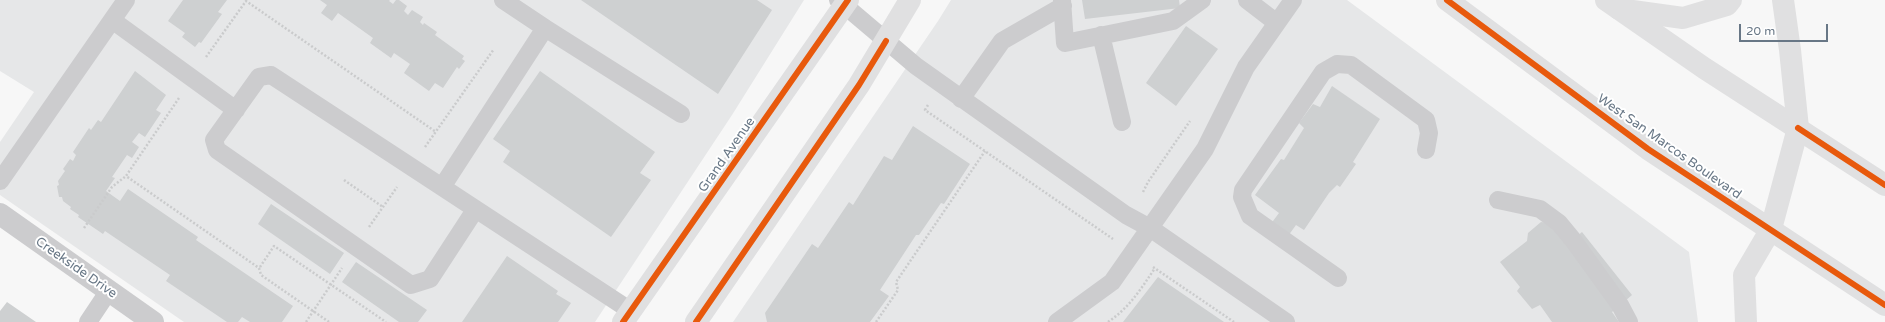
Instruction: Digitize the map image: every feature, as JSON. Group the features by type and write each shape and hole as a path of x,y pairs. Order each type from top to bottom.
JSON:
{"main road":[{"path":"696,322 859,85 910,0"},
{"name":"West San Marcos Boulevard","path":"1447,0 1648,149 1885,305"},
{"path":"1612,4 1683,18 1727,6 1731,0"},
{"path":"1746,322 1744,275 1771,229 1798,128 1783,0"},
{"name":"Grand Avenue","path":"627,317 843,2"},
{"path":"1612,4 1704,68 1885,185"}],"street":[{"name":"Creekside Drive","path":"0,214 108,292 153,322"}],"lane":[{"path":"0,181 126,0"},
{"path":"503,0 681,114"},
{"path":"961,99 1002,42 1062,3 1065,43 1173,21 1202,0"},
{"path":"1247,0 1277,23"},
{"path":"1057,322 1112,282 1205,149 1246,67 1292,0"},
{"path":"843,2 916,66 961,99 1126,215 1150,228 1286,322"},
{"path":"112,20 236,110"},
{"path":"442,187 545,28"},
{"path":"1101,36 1122,122"},
{"path":"1338,278 1250,216 1242,197 1243,190 1323,72 1337,64 1351,65 1426,120 1429,133 1426,150"},
{"path":"475,210 430,279 411,285 217,150 214,140 259,77 271,75 442,187 475,210 627,317"},
{"path":"1498,200 1540,209 1558,223 1573,240 1616,299 1625,312 1629,322"},
{"path":"88,322 108,292"}],"path":[{"path":"201,53 207,57 246,1 436,132"},
{"path":"84,228 112,188 126,176 179,98 173,93"},
{"path":"922,101 928,106 925,110 1234,322"},
{"path":"1110,237 1192,117"},
{"path":"876,322 898,290 896,282 985,151"},
{"path":"126,176 259,268 261,275 329,322"},
{"path":"344,180 383,207"},
{"path":"259,268 274,246 386,322"}],"shaded area":[{"path":"0,0 804,0 732,115 595,322 184,322 0,195 0,142 34,92 0,71"},
{"path":"951,0 1347,0 1689,252 1698,322 733,322"}],"building":[{"path":"183,0 227,0 218,12 222,14 201,43 199,42 195,47 182,37 185,33 168,21"},
{"path":"320,0 390,0 389,1 393,4 396,0 399,0 407,6 404,11 408,15 412,10 423,17 420,22 437,32 435,35 464,56 462,59 465,61 459,69 457,67 443,88 435,83 429,91 404,73 410,64 394,53 391,58 370,43 373,38 338,13 332,21 321,13 327,5"},
{"path":"581,0 757,0 772,10 718,94"},
{"path":"1082,0 1179,0 1180,8 1085,19"},
{"path":"1186,26 1218,49 1176,106 1146,83"},
{"path":"135,71 166,95 156,110 161,113 145,137 139,133 132,142 139,147 132,158 127,155 112,177 115,178 106,191 120,201 128,189 198,237 196,240 293,306 282,322 250,322 242,317 238,322 227,322 166,281 170,275 105,231 103,234 78,217 79,215 70,209 71,207 63,201 62,197 59,197 57,186 59,185 58,181 65,171 63,169 70,159 73,161 76,155 73,152 89,128 91,130 98,120 101,122"},
{"path":"540,71 655,152 640,173 651,180 611,237 503,162 510,151 493,139"},
{"path":"1332,86 1380,119 1353,162 1356,164 1340,187 1337,185 1329,193 1304,230 1296,225 1288,236 1270,225 1279,213 1255,195 1281,159 1284,160 1304,128 1299,123 1313,104 1320,107"},
{"path":"913,126 970,164 944,204 941,203 919,235 916,235 880,290 889,296 870,322 767,322 765,313 812,244 818,248 849,202 853,205 884,156 892,160"},
{"path":"271,204 344,253 330,274 258,224"},
{"path":"1541,222 1548,223 1567,245 1582,232 1632,295 1612,312 1619,322 1552,322 1540,305 1532,309 1517,291 1520,287 1500,262 1527,241 1528,233"},
{"path":"507,256 558,291 556,294 571,303 558,322 462,322"},
{"path":"356,262 427,310 418,322 399,322 342,282"},
{"path":"1158,277 1224,322 1123,322"},
{"path":"7,302 36,322 0,322 0,311"}],"cycle path":[{"path":"623,322 848,0"},
{"path":"1447,0 1648,149 1885,305"},
{"path":"696,322 859,85 886,41"},
{"path":"1798,128 1885,185"}]}
